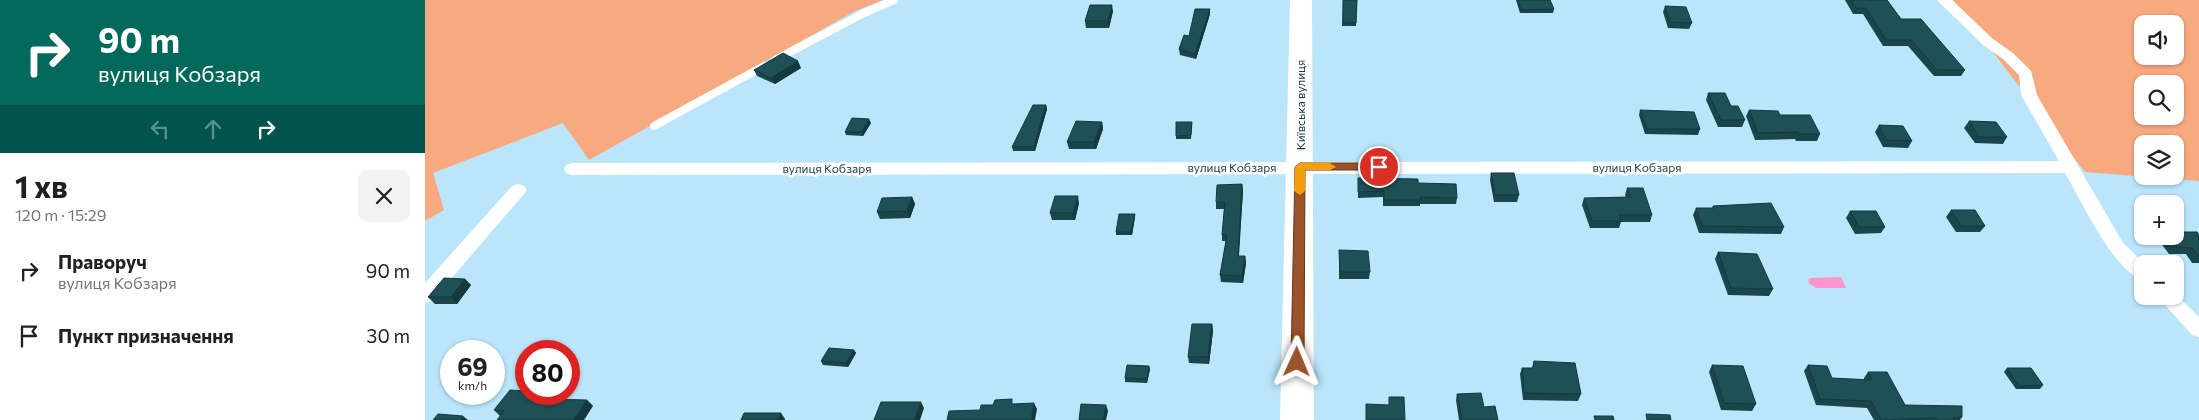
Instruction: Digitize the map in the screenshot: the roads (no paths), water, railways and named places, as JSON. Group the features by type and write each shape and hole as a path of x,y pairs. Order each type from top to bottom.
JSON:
{"highway":[{"name":"Київська вулиця","path":"1297,420 1301,0"}],"street":[{"path":"1944,0 1988,42 2008,56 2026,74 2029,95 2117,248 2134,264"},
{"name":"вулиця Кобзаря","path":"572,169 2071,167"},
{"path":"425,296 518,190"},
{"path":"2175,305 2199,329"}],"lane":[{"path":"654,126 819,35 894,0"}]}
